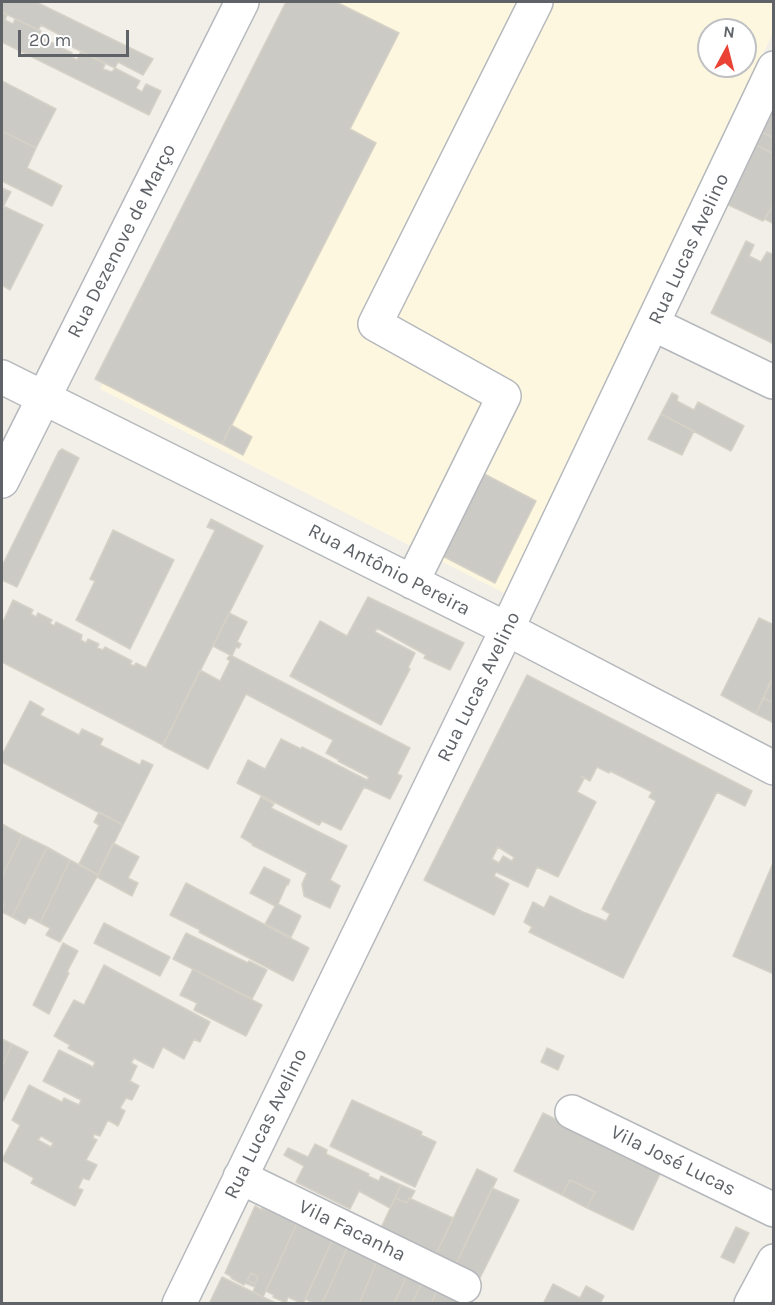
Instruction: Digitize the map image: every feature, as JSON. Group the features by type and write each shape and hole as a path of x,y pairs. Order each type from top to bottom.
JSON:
{"street":[{"name":"Rua Dezenove de Março","path":"2,481 242,2"},
{"path":"412,582 504,396 375,324 536,2"},
{"name":"Rua Lucas Avelino","path":"179,1304 507,629 774,68"},
{"path":"653,324 773,382"},
{"name":"Rua Antônio Pereira","path":"2,377 507,629 774,768"},
{"name":"Vila José Lucas","path":"572,1112 774,1210"},
{"name":"Vila Facanha","path":"240,1177 464,1286"},
{"path":"751,1304 774,1261"}],"shaded area":[{"path":"293,2 773,2 773,33 757,67 757,18 697,18 697,78 752,78 506,594 100,389"}],"building":[{"path":"2,2 36,2 153,59 143,75 118,62 115,68 60,41 62,36 41,25 38,30 2,12"},
{"path":"286,2 336,2 399,33 350,129 376,143 222,444 95,379"},
{"path":"2,12 7,15 5,20 13,24 15,19 41,31 37,40 43,43 45,39 72,53 70,56 77,60 81,51 105,64 103,69 112,72 115,68 140,81 136,88 142,92 146,84 161,91 149,115 2,42"},
{"path":"2,81 56,109 36,148 2,131"},
{"path":"766,104 774,108 774,138 754,128"},
{"path":"754,128 774,138 774,154 748,141"},
{"path":"2,131 36,148 27,168 62,186 52,206 2,181"},
{"path":"748,141 774,154 774,204 763,221 720,201"},
{"path":"2,188 11,192 2,209"},
{"path":"774,204 774,224 765,219"},
{"path":"3,206 43,225 10,290 2,285"},
{"path":"746,241 754,245 749,256 761,262 767,252 774,255 774,344 711,313"},
{"path":"672,393 678,396 677,401 694,410 698,402 744,426 731,451 661,414"},
{"path":"661,414 694,431 682,455 648,439"},
{"path":"231,425 252,437 243,455 222,444"},
{"path":"62,449 79,458 17,587 2,580 2,566"},
{"path":"469,466 536,501 495,583 427,548"},
{"path":"211,519 263,546 163,745 2,662 2,624 13,600 33,610 31,614 36,617 38,613 52,620 50,623 54,626 56,622 82,635 81,640 86,643 88,639 99,644 97,648 103,650 105,647 132,661 130,664 134,666 136,663 146,668 215,530 207,527"},
{"path":"113,530 174,560 130,649 76,620 95,581 90,579"},
{"path":"368,597 464,643 450,670 424,658 426,655 377,628 375,632 415,653 408,668 410,669 381,725 290,676 320,621 347,636"},
{"path":"229,613 247,622 237,642 241,644 239,648 236,647 232,656 213,646"},
{"path":"759,618 774,625 774,676 756,714 721,695"},
{"path":"230,655 410,748 397,774 402,776 390,799 364,787 341,830 322,821 319,825 237,783 248,760 265,769 281,739 301,749 302,747 367,780 369,777 326,753 333,740 246,694 208,769 163,746 200,670 220,681 230,661 227,659"},
{"path":"527,675 752,791 745,806 717,792 623,978 529,932 532,927 524,922 533,902 544,908 550,896 606,921 610,914 602,909 656,801 649,797 652,792 610,771 609,773 597,767 590,781 581,776 584,779 577,792 596,802 558,877 537,867 528,887 496,872 494,876 509,884 494,915 424,880","holes":["498,847 514,857 512,861 503,856 499,863 492,859"]},
{"path":"771,680 774,681 774,703 763,698"},
{"path":"763,698 774,703 774,723 756,714"},
{"path":"30,701 44,709 40,715 79,735 82,729 103,739 100,745 140,765 142,760 153,765 123,825 2,762 2,755"},
{"path":"261,797 274,804 271,808 347,846 330,880 340,886 330,908 304,896 302,884 307,873 241,837"},
{"path":"99,812 123,825 98,875 79,864 99,825 94,822"},
{"path":"2,824 22,835 2,877"},
{"path":"22,835 47,847 12,917 2,912 4,904 2,903 2,877"},
{"path":"113,843 139,857 128,878 138,883 132,896 97,877"},
{"path":"47,847 70,860 40,923 29,917 25,924 12,917"},
{"path":"70,860 98,875 60,942 46,935 50,928 40,923"},
{"path":"774,863 774,974 733,956"},
{"path":"264,867 290,880 278,904 301,916 291,937 265,924 275,906 250,893"},
{"path":"186,883 309,948 293,981 170,915"},
{"path":"104,923 170,957 160,976 94,943"},
{"path":"186,933 267,970 252,999 173,959"},
{"path":"63,943 78,951 49,1014 33,1005"},
{"path":"104,965 210,1022 200,1042 194,1039 184,1059 163,1047 153,1068 134,1058 131,1063 137,1066 130,1081 139,1086 132,1100 126,1098 120,1108 125,1111 118,1126 108,1120 100,1136 94,1134 93,1138 97,1140 86,1160 97,1165 89,1180 83,1178 78,1188 83,1190 75,1206 31,1183 34,1178 2,1160 20,1125 12,1120 29,1085 62,1102 64,1098 79,1105 81,1100 43,1081 59,1050 93,1067 95,1062 68,1048 70,1045 54,1036 74,1000 84,1005","holes":["41,1136 53,1143 51,1147 38,1140"]},
{"path":"193,969 262,1005 246,1036 194,1010 197,1003 180,995"},
{"path":"2,1039 12,1044 2,1067"},
{"path":"12,1044 28,1052 2,1103 2,1067"},
{"path":"547,1048 564,1056 558,1070 541,1062"},
{"path":"352,1100 422,1132 421,1135 436,1142 415,1187 330,1146"},
{"path":"543,1113 661,1172 633,1230 587,1208 595,1192 570,1180 562,1195 514,1171"},
{"path":"315,1144 327,1150 326,1154 369,1174 368,1176 379,1181 381,1176 401,1185 390,1208 359,1191 350,1209 296,1182 304,1166 284,1155 288,1148 308,1157"},
{"path":"477,1169 497,1179 455,1266 435,1256"},
{"path":"570,1180 595,1192 587,1208 562,1195"},
{"path":"401,1185 415,1191 407,1203 395,1198"},
{"path":"492,1188 519,1200 480,1278 455,1266"},
{"path":"395,1198 407,1203 409,1198 453,1218 435,1256 380,1230"},
{"path":"255,1206 297,1223 263,1297 253,1292 255,1287 245,1283 244,1285 225,1273","holes":["251,1273 258,1277 255,1284 247,1280"]},
{"path":"297,1223 333,1239 303,1304 288,1297 286,1303 266,1291"},
{"path":"736,1227 749,1233 734,1263 721,1257"},
{"path":"333,1239 348,1246 322,1304 315,1304 305,1299"},
{"path":"348,1246 377,1261 359,1304 322,1304"},
{"path":"377,1261 408,1273 394,1304 359,1304"},
{"path":"251,1273 258,1277 255,1284 247,1280"},
{"path":"408,1273 422,1282 412,1304 394,1304"},
{"path":"222,1277 263,1297 278,1304 209,1304"},
{"path":"422,1282 439,1286 431,1304 412,1304"},
{"path":"553,1284 580,1298 586,1286 604,1296 600,1304 543,1304"},
{"path":"439,1286 469,1300 467,1304 431,1304"}]}
